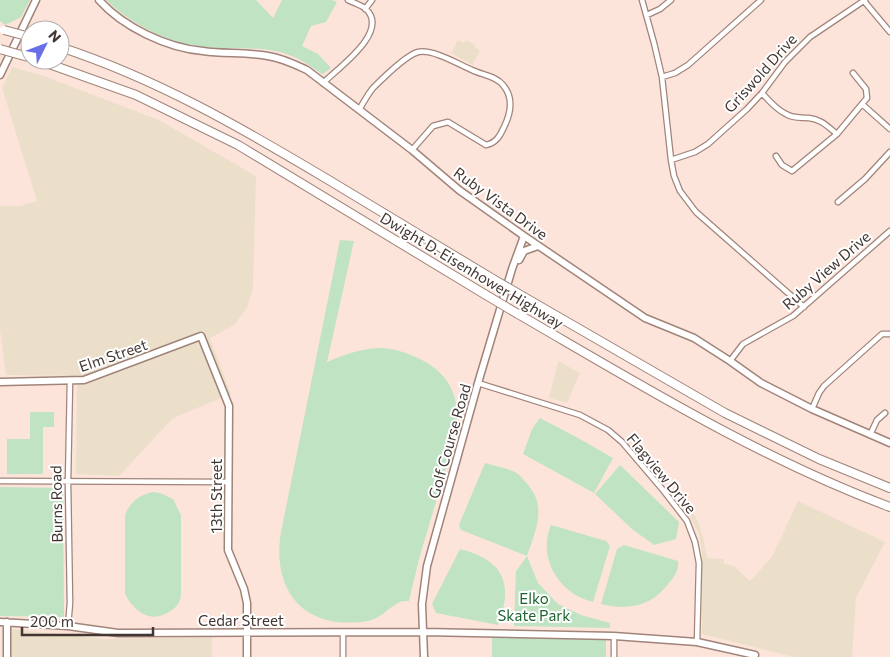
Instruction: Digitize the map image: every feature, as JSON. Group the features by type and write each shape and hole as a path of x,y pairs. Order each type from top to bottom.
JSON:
{"highway":[{"path":"2,30 20,34"},
{"path":"0,49 20,55"},
{"name":"Dwight D. Eisenhower Highway","path":"70,51 119,68 194,102 246,131 493,279 725,413 819,459 890,488"},
{"name":"Dwight D. Eisenhower Highway","path":"66,70 136,95 238,145 631,380 758,450 890,508"}],"street":[{"path":"0,75 36,0"},
{"name":"Ruby Vista Drive","path":"99,0 125,23 176,46 205,52 258,54 279,58 307,70 412,150 459,190 645,318 694,338 761,383 812,409 890,443"},
{"path":"323,83 359,49 372,32 369,13 365,8 348,0"},
{"path":"365,8 372,0"},
{"path":"642,0 648,15 662,77 671,160 677,184 691,206 804,307"},
{"path":"648,15 660,9 671,0"},
{"path":"662,77 688,66 761,0"},
{"path":"864,0 890,32"},
{"name":"Griswold Drive","path":"671,160 695,152 708,144 747,110 762,94 781,67 810,37 864,0"},
{"path":"359,110 373,88 400,63 413,54 420,52 436,55 498,80 503,85 511,101 511,110 501,135 495,142 486,145 454,124 443,122 433,126 412,150"},
{"path":"776,156 782,165 792,171 837,134 867,98 866,89 853,73"},
{"path":"762,94 787,115 795,118 818,120 837,134"},
{"path":"862,104 890,129"},
{"path":"838,202 865,179 890,152"},
{"name":"Ruby View Drive","path":"730,361 743,344 788,319 804,307 890,231"},
{"name":"Golf Course Road","path":"424,657 422,604 427,566 478,383 508,281 524,236"},
{"path":"508,281 523,253 538,246"},
{"path":"812,409 824,386 882,334 890,334"},
{"name":"Elm Street","path":"0,381 70,381 91,378 201,336"},
{"name":"13th Street","path":"201,336 229,406 228,550 247,603 247,657"},
{"name":"Burns Road","path":"68,626 70,603 68,482 70,381"},
{"name":"Flagview Drive","path":"478,383 580,414 594,421 622,442 663,490 687,521 698,552 698,642"},
{"path":"870,435 877,420 885,414"},
{"path":"0,481 228,482"},
{"path":"3,622 7,657"},
{"name":"Cedar Street","path":"3,622 68,626 118,633 424,632 614,636 698,642 757,656"},
{"path":"343,633 343,657"},
{"path":"614,636 614,657"}],"shaded area":[{"path":"458,40 464,43 466,40 480,50 473,65 451,53"},
{"path":"12,67 41,75 159,120 256,176 253,288 247,308 234,325 210,338 231,394 173,418 119,476 76,474 77,376 6,375 0,330 0,206 20,206 37,201 2,88"},
{"path":"558,361 580,373 567,403 549,398"},
{"path":"798,501 885,542 856,598 852,657 794,657 702,634 702,551 699,534 682,504 691,508 698,522 707,558 724,559 724,564 734,566 750,581 772,557"},
{"path":"11,629 105,639 212,637 212,657 11,657"}],"green space":[{"path":"0,0 30,0 21,17 5,25 0,21"},
{"path":"106,0 256,0 273,18 282,0 332,0 337,2 326,22 311,26 302,46 318,54 331,68 323,74 304,62 274,51 215,48 185,44 148,30 125,16"},
{"path":"340,240 354,241 327,362 352,353 378,348 396,350 412,355 433,367 442,375 453,393 457,414 455,438 419,559 409,601 399,602 372,620 346,623 327,620 311,613 298,603 288,590 282,573 279,554 281,532"},
{"path":"30,412 54,412 54,427 43,427 43,474 7,474 7,439 30,439"},
{"path":"540,418 613,458 594,493 523,454 532,429"},
{"path":"485,463 515,472 524,480 534,494 537,503 538,520 527,556 461,530 459,525"},
{"path":"620,465 679,522 676,539 654,545 632,529 595,494"},
{"path":"0,487 63,488 64,617 0,616"},
{"path":"153,492 173,499 181,515 181,595 177,606 167,613 154,617 137,610 125,594 125,515 136,500 143,495"},
{"path":"551,525 606,541 610,546 593,602 581,598 570,591 554,573 549,562 547,550 547,537"},
{"path":"624,545 678,561 677,570 662,591 647,602 621,607 601,604 617,549"},
{"path":"460,549 487,560 496,567 502,576 505,586 505,597 498,625 436,613 432,604"},
{"name":"Elko Skate Park","path":"527,556 538,583 558,604 581,615 610,623 610,628 514,626 516,571"},
{"path":"492,637 606,639 606,657 492,657"}]}
